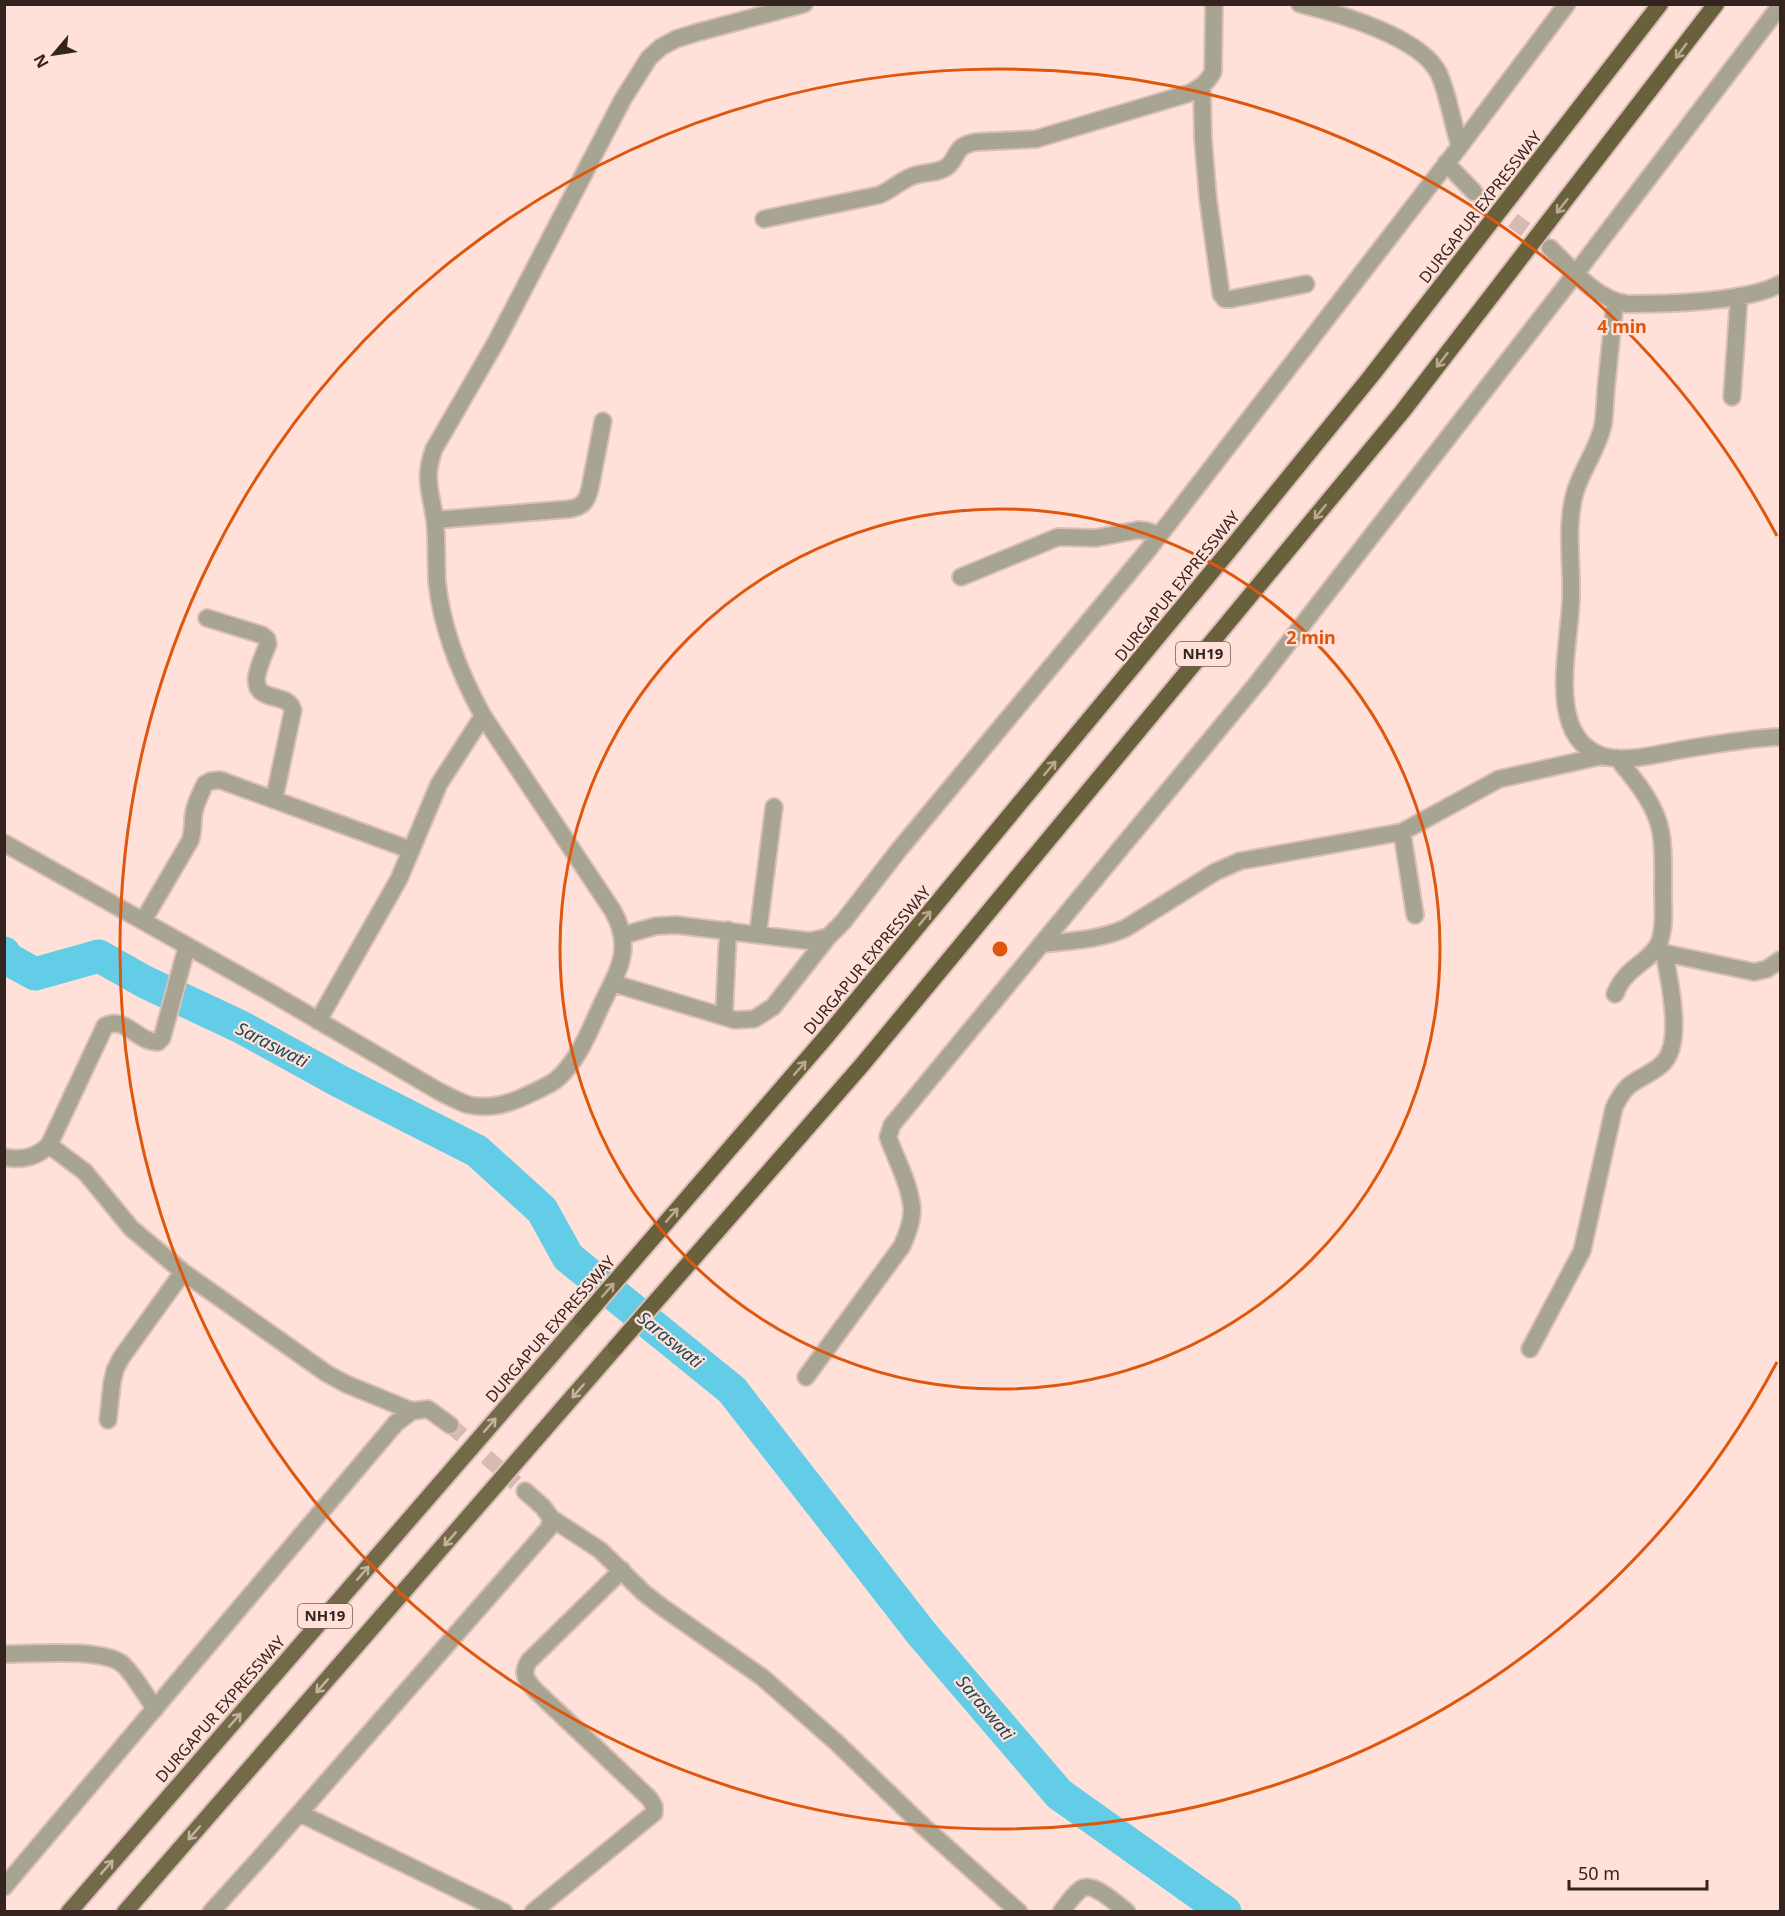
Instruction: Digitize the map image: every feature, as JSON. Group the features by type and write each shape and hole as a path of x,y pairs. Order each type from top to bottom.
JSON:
{"highway":[{"name":"DURGAPUR EXPRESSWAY","path":"582,1320 826,1037 1206,579 1372,375 1660,4"},
{"name":"NH19","path":"616,1347 862,1065 1394,422 1716,4"}],"main road":[{"name":"DURGAPUR EXPRESSWAY","path":"69,1911 582,1320"},
{"name":"NH19","path":"125,1911 616,1347"}],"street":[{"path":"4,843 143,921 185,951 318,1021 440,1092 468,1104 487,1107 503,1105 555,1081 582,1048 622,962 624,935 613,911 483,717 467,687 447,633 437,581 435,520 428,484 429,464 434,449 496,342 623,99 649,58 669,43 695,33 804,4"},
{"path":"764,219 879,195 914,175 942,169 948,165 957,150 965,144 1035,139 1179,97 1202,87 1213,72 1214,4"},
{"path":"1300,4 1330,11 1372,27 1404,42 1426,58 1438,74 1460,146"},
{"path":"612,983 724,1017 745,1021 754,1019 773,1006 1159,535 1567,4"},
{"path":"806,1377 902,1246 909,1228 912,1211 910,1197 888,1137 892,1125 1258,682 1780,6"},
{"path":"1202,87 1208,199 1221,294 1225,299 1306,284"},
{"path":"1446,163 1474,192"},
{"path":"1550,248 1601,294 1615,302 1627,304 1653,304 1739,296 1774,288 1780,284"},
{"path":"1732,397 1739,296"},
{"path":"1530,1349 1582,1251 1614,1108 1620,1094 1629,1084 1663,1064 1670,1056 1673,1044 1671,985 1659,952 1663,920 1661,831 1642,789 1610,757 1587,748 1577,738 1566,705 1564,679 1571,598 1571,514 1579,481 1602,427 1615,302"},
{"path":"435,520 569,509 582,505 587,499 590,488 603,421"},
{"path":"961,578 1058,537 1096,538 1138,530 1159,535"},
{"path":"207,618 262,635 267,639 268,644 257,676 257,685 266,696 287,700 292,705 293,710 274,800"},
{"path":"318,1021 393,889 439,784 483,717"},
{"path":"1041,944 1096,939 1110,935 1126,928 1215,872 1240,861 1402,832 1499,779 1610,757 1640,757 1760,737 1780,737"},
{"path":"143,921 190,841 193,834 193,814 205,784 211,781 220,780 411,850"},
{"path":"758,933 774,807"},
{"path":"1402,832 1415,915"},
{"path":"624,935 656,926 676,925 758,933 792,940 828,937"},
{"path":"724,1017 728,930"},
{"path":"4,1157 27,1158 43,1151 49,1144 105,1026 111,1022 120,1024 151,1042 158,1042 162,1038 185,951"},
{"path":"1614,994 1628,974 1659,952 1754,972 1767,969 1780,960"},
{"path":"49,1144 85,1172 131,1228 183,1272 326,1373 412,1412"},
{"path":"108,1420 115,1370 121,1358 183,1272"},
{"path":"4,1887 396,1423 412,1412 428,1408 450,1425"},
{"path":"525,1491 551,1518 600,1550 644,1593 762,1677 836,1742 924,1827 1018,1911"},
{"path":"211,1911 549,1528 551,1518"},
{"path":"533,1911 654,1813 654,1806 649,1798 534,1690 524,1674 524,1667 529,1661 622,1570"},
{"path":"4,1654 82,1654 112,1660 127,1670 155,1708"},
{"path":"299,1813 504,1911"},
{"path":"1061,1911 1077,1892 1089,1886 1127,1911"}],"waterway":[{"name":"Saraswati","path":"4,953 8,959 35,974 99,956 145,982 241,1027 339,1081 477,1151 542,1210 568,1257 732,1390 922,1634 1059,1794 1225,1912"}],"tunnel":[{"path":"1474,192 1548,246"},
{"path":"450,1425 525,1491"}]}
